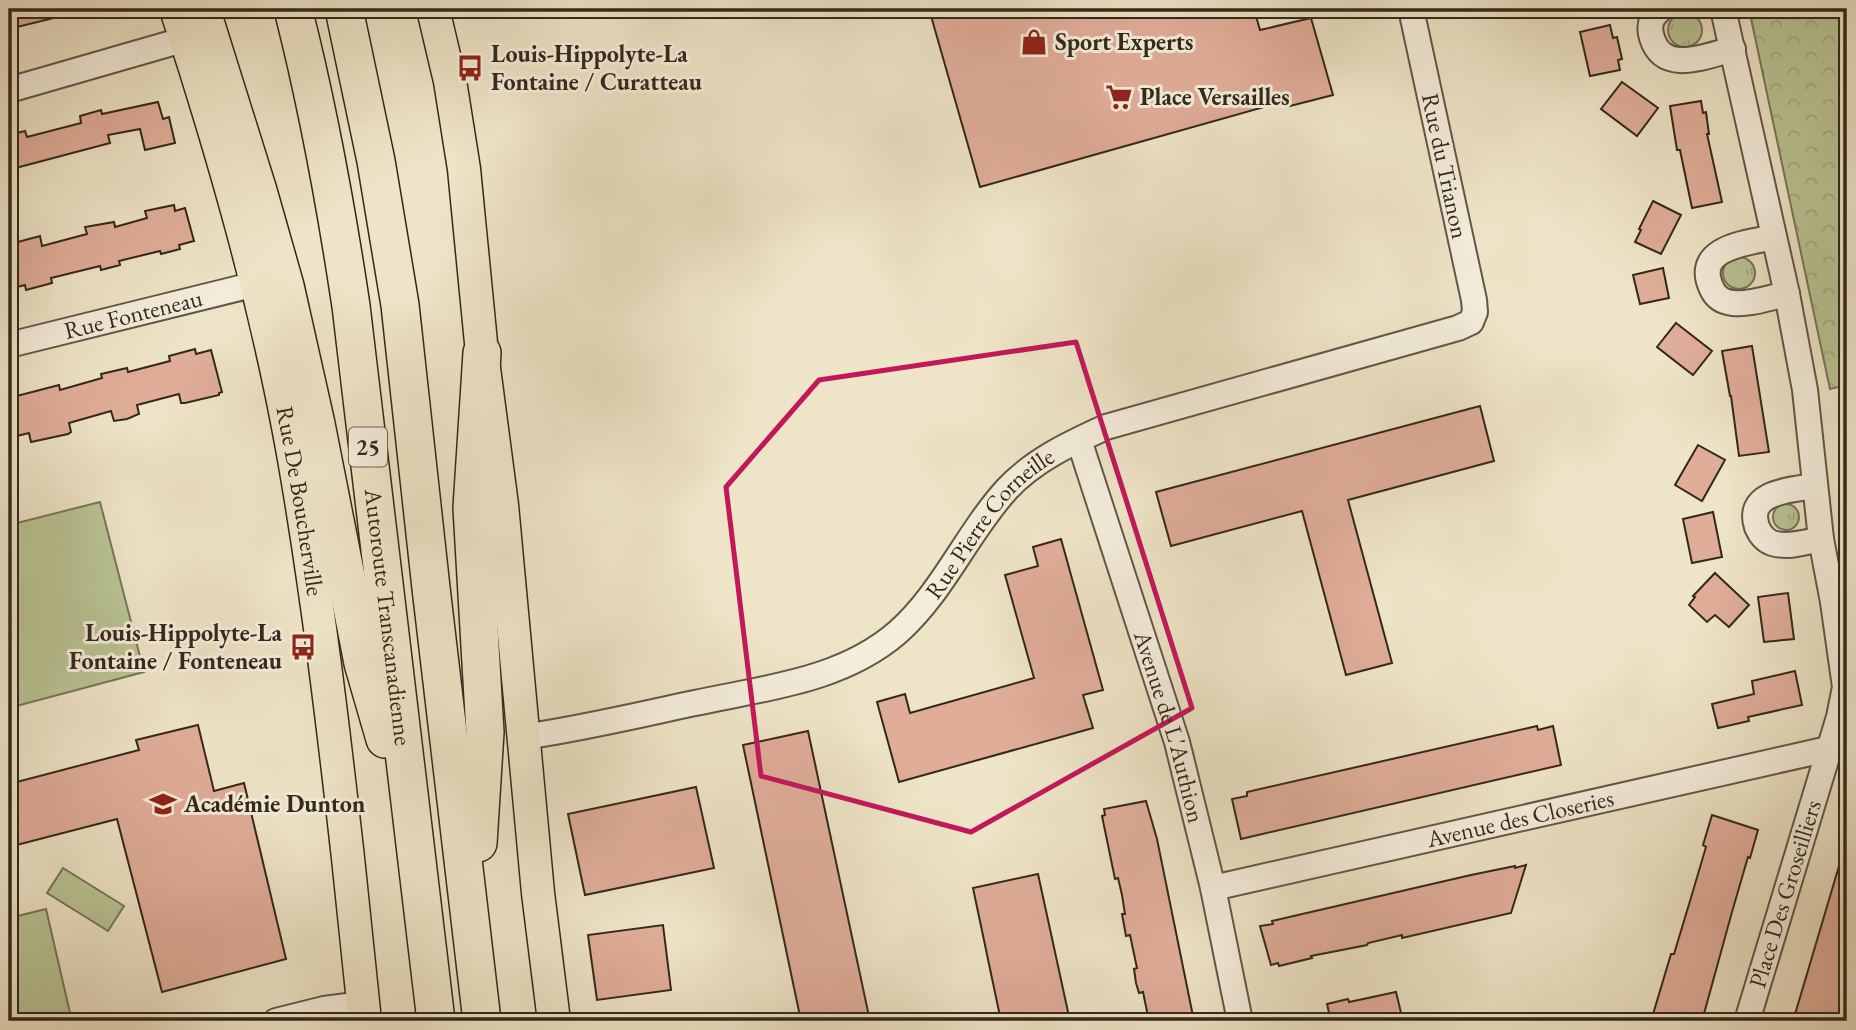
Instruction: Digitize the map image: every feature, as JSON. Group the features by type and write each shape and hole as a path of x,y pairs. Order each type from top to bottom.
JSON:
{"highway":[{"name":"Autoroute Transcanadienne","path":"293,9 314,99 343,250 436,1021"},
{"name":"Autoroute Transcanadienne","path":"344,9 376,161 400,305 482,1021"},
{"path":"194,24 258,191 288,298 363,663 414,841"},
{"path":"472,935 485,732 472,508 482,353"}],"main road":[{"name":"Rue De Boucherville","path":"176,9 194,24 273,356 294,459 311,564 364,1012"},
{"path":"433,9 450,81 461,148 482,353 502,505 538,893 554,1021"}],"street":[{"name":"Rue du Trianon","path":"1411,9 1474,300 1475,312 1471,322"},
{"path":"1661,9 1650,22 1650,32 1660,53 1670,60 1682,61 1733,49"},
{"name":"Place Des Groseilliers","path":"1723,9 1787,294 1805,390 1821,539 1840,601 1845,687 1839,717 1747,1021"},
{"path":"9,90 194,24"},
{"path":"1774,237 1727,248 1714,256 1707,267 1708,281 1714,294 1725,302 1737,304 1787,294"},
{"name":"Rue Fonteneau","path":"9,345 256,284"},
{"name":"Rue Pierre Corneille","path":"523,737 588,726 835,670 876,650 898,632 924,605 978,527 1012,484 1041,460 1106,427 1458,328 1471,322"},
{"name":"Avenue de L'Authion","path":"1079,440 1177,742 1213,888 1240,1021"},
{"path":"1815,486 1773,494 1762,500 1755,514 1759,531 1771,542 1793,544 1821,539"},
{"name":"Avenue des Closeries","path":"1213,888 1828,749"},
{"path":"276,1021 324,1009 364,1012"}],"highlighted area":[{"path":"1076,342 1192,708 971,832 761,776 726,487 819,380"}],"green space":[{"path":"1749,9 1847,9 1847,385 1830,389"},
{"path":"1685,13 1697,18 1702,30 1697,42 1685,47 1673,42 1668,30 1673,18"},
{"path":"1739,257 1750,262 1755,273 1750,284 1739,289 1728,284 1723,273 1728,262"},
{"path":"100,502 144,672 9,708 9,525"},
{"path":"1786,504 1795,508 1799,517 1795,526 1786,530 1777,526 1773,517 1777,508"},
{"path":"63,868 124,906 108,931 47,893"},
{"path":"46,909 71,1017 54,1021 9,1021 9,918"}],"building":[{"path":"9,9 65,9 66,15 9,29"},
{"name":"Place Versailles","path":"929,9 1254,9 1260,30 1311,18 1333,95 1290,106 1289,100 980,187"},
{"path":"1610,25 1613,38 1617,37 1622,59 1618,60 1620,70 1590,76 1580,32"},
{"path":"1622,82 1658,108 1637,136 1601,109"},
{"path":"1701,101 1703,113 1706,112 1707,134 1722,202 1692,208 1680,150 1677,150 1670,106"},
{"path":"158,102 163,119 169,117 175,143 145,150 140,129 108,135 110,143 12,169 9,135 25,131 27,137 81,123 80,116 101,110 102,114"},
{"path":"1653,201 1681,215 1661,254 1635,242"},
{"path":"174,205 175,211 185,208 194,241 179,245 180,249 119,261 120,265 101,270 100,266 51,278 52,283 26,290 25,285 9,289 9,254 17,252 14,243 40,236 42,246 87,234 85,227 114,222 115,227 147,218 145,211"},
{"path":"1663,268 1669,298 1640,304 1633,275"},
{"path":"1676,323 1712,351 1693,375 1657,347"},
{"path":"1752,346 1769,452 1739,456 1722,351"},
{"path":"195,349 196,354 211,350 222,392 219,395 181,403 179,394 137,405 139,414 127,419 114,421 111,411 69,423 71,432 68,434 31,442 29,433 9,438 9,398 59,385 60,390 102,378 101,374 127,368 128,372 170,361 169,356"},
{"path":"1480,406 1494,461 1348,500 1392,663 1346,675 1302,511 1171,546 1156,492"},
{"path":"1698,445 1725,460 1702,501 1675,485"},
{"path":"1713,512 1722,557 1692,563 1683,519"},
{"path":"1061,539 1103,690 1083,695 1093,728 899,782 877,702 905,694 910,713 1034,678 1005,575 1038,566 1033,547"},
{"path":"1715,573 1749,605 1729,627 1715,615 1707,622 1689,605 1695,597 1693,596"},
{"path":"1788,593 1794,639 1764,642 1758,597"},
{"path":"1795,671 1802,705 1748,717 1749,721 1718,728 1712,704 1754,694 1752,681"},
{"path":"198,725 214,791 244,783 286,959 162,992 117,819 9,847 9,784 139,750 136,740"},
{"path":"1537,726 1538,730 1553,726 1561,765 1241,839 1232,799 1247,796 1247,792"},
{"path":"808,731 870,1021 801,1021 743,745"},
{"path":"696,787 714,868 585,895 568,814"},
{"path":"1146,801 1157,839 1194,1021 1149,1021 1143,992 1139,993 1136,983 1134,969 1137,968 1130,935 1126,936 1122,895 1118,878 1115,879 1102,816 1105,815 1104,809"},
{"path":"1712,815 1758,830 1702,1021 1651,1021 1706,847 1703,845"},
{"path":"1842,856 1847,857 1847,993 1839,1021 1793,1021"},
{"path":"1526,865 1511,913 1402,938 1402,935 1279,966 1278,963 1271,965 1260,926 1273,924 1272,921"},
{"path":"1038,874 1070,1021 1001,1021 973,888"},
{"path":"663,925 671,990 597,1000 588,935"},
{"path":"1396,992 1403,1021 1331,1021 1327,1004"}],"place":[{"name":"Sport Experts","path":"1034,42"},
{"name":"Louis-Hippolyte-La Fontaine / Curatteau","path":"470,68"},
{"name":"Place Versailles","path":"1119,97"},
{"name":"Louis-Hippolyte-La Fontaine / Fonteneau","path":"303,647"},
{"name":"Académie Dunton","path":"163,804"}]}
